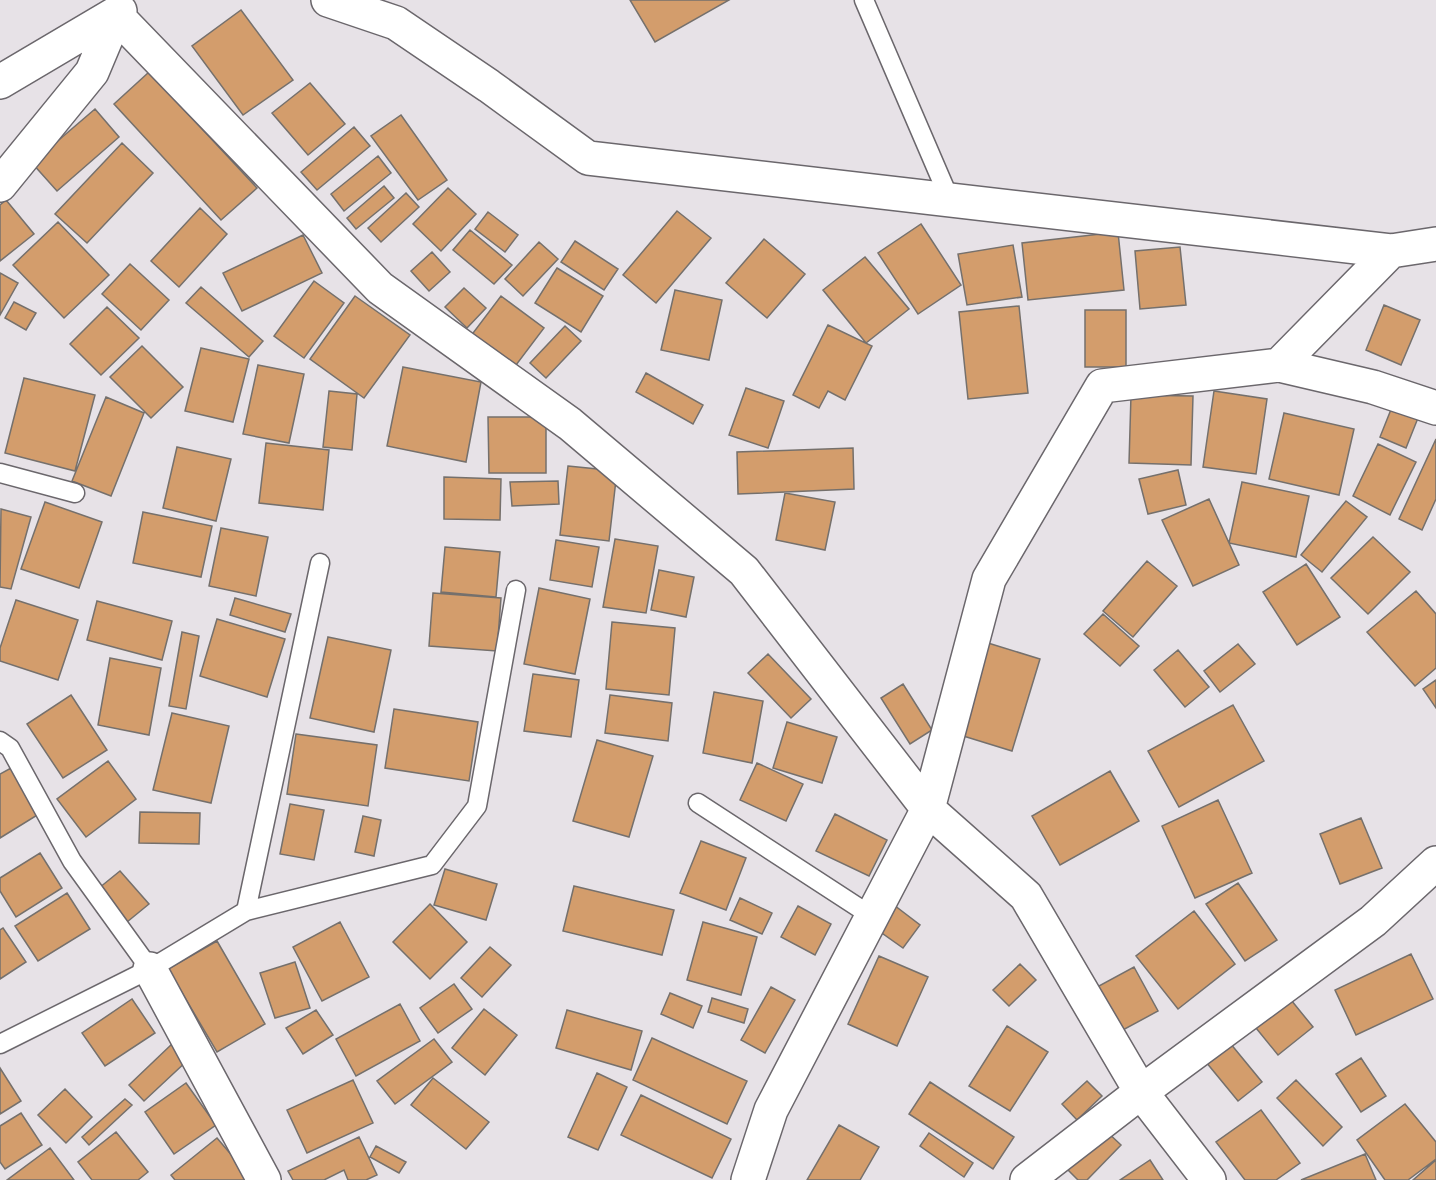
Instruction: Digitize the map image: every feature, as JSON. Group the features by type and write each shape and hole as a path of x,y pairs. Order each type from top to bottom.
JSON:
{"street":[{"path":"328,0 396,23 489,86 588,158 1391,251 1436,244"},
{"path":"0,82 124,8"},
{"path":"0,185 92,72 124,8"},
{"path":"124,8 380,288 570,424 744,571 928,809 1026,896 1140,1092 1209,1180"},
{"path":"1279,365 1391,251"},
{"path":"748,1180 771,1110 928,809 989,579 1102,386 1279,365 1373,387 1436,408"},
{"path":"1027,1180 1140,1092 1373,921 1436,863"},
{"path":"150,969 264,1180"}],"lane":[{"path":"864,0 950,200"},
{"path":"0,473 75,493"},
{"path":"246,911 320,563"},
{"path":"0,1044 150,969 246,911 432,865 477,806 516,590"},
{"path":"0,741 9,748 72,861 150,969"},
{"path":"698,802 873,917"}],"building":[{"path":"630,0 729,0 655,42"},
{"path":"241,10 293,80 243,115 192,46"},
{"path":"149,72 257,188 221,220 114,104"},
{"path":"310,83 345,124 308,155 272,113"},
{"path":"95,109 119,137 57,191 32,163"},
{"path":"401,115 447,180 418,200 371,136"},
{"path":"354,127 370,146 317,190 301,172"},
{"path":"122,143 153,173 87,243 55,214"},
{"path":"378,156 391,173 344,211 331,194"},
{"path":"384,186 394,198 356,229 347,218"},
{"path":"448,188 476,214 441,251 413,224"},
{"path":"406,193 419,207 381,242 368,228"},
{"path":"6,200 34,234 0,261 0,205"},
{"path":"200,208 227,234 179,287 151,261"},
{"path":"677,211 711,238 656,303 623,275"},
{"path":"488,212 518,235 505,252 475,229"},
{"path":"58,222 109,275 64,318 13,265"},
{"path":"921,224 961,285 918,314 878,253"},
{"path":"470,230 512,265 494,284 453,250"},
{"path":"1118,232 1124,290 1028,300 1022,243"},
{"path":"303,235 322,273 242,311 223,273"},
{"path":"764,239 805,274 767,318 726,283"},
{"path":"575,241 618,269 604,290 561,262"},
{"path":"539,242 558,259 523,296 505,279"},
{"path":"1013,245 1022,297 967,305 958,254"},
{"path":"1180,247 1186,305 1140,309 1135,251"},
{"path":"432,252 450,272 429,291 411,271"},
{"path":"865,257 909,309 866,343 823,290"},
{"path":"130,264 169,300 141,330 102,294"},
{"path":"557,268 603,296 581,332 535,303"},
{"path":"0,273 18,283 0,315"},
{"path":"314,281 344,303 304,358 274,336"},
{"path":"201,287 263,341 249,357 186,303"},
{"path":"464,288 486,308 467,328 445,307"},
{"path":"675,290 722,300 709,360 661,350"},
{"path":"355,296 410,335 364,398 310,359"},
{"path":"501,296 544,328 510,373 467,341"},
{"path":"14,302 36,313 26,330 5,318"},
{"path":"1384,305 1420,320 1401,365 1366,350"},
{"path":"1019,306 1028,393 968,399 959,312"},
{"path":"107,307 139,338 101,375 70,344"},
{"path":"1085,310 1126,310 1126,367 1085,367"},
{"path":"828,325 872,346 845,400 828,391 819,408 793,395"},
{"path":"565,326 581,341 546,378 530,363"},
{"path":"142,346 183,387 151,418 110,377"},
{"path":"201,348 249,359 233,422 185,411"},
{"path":"258,365 304,374 289,443 243,434"},
{"path":"403,367 481,382 466,462 387,446"},
{"path":"646,373 703,405 693,424 636,392"},
{"path":"24,378 95,395 75,471 5,453"},
{"path":"746,388 784,401 768,448 729,435"},
{"path":"329,391 357,394 352,450 323,447"},
{"path":"1214,391 1267,399 1256,474 1203,467"},
{"path":"1131,395 1193,396 1191,465 1129,463"},
{"path":"106,397 144,413 111,496 72,481"},
{"path":"1392,407 1418,418 1406,448 1380,437"},
{"path":"1284,413 1354,429 1339,495 1269,479"},
{"path":"488,417 546,417 546,473 489,473"},
{"path":"1436,439 1436,499 1422,530 1399,519"},
{"path":"266,443 329,450 323,510 259,503"},
{"path":"1378,444 1416,462 1390,515 1353,496"},
{"path":"177,447 231,459 216,521 163,508"},
{"path":"853,448 854,489 738,494 737,452"},
{"path":"568,466 617,471 609,541 560,535"},
{"path":"1178,470 1186,505 1148,514 1139,479"},
{"path":"444,477 501,479 500,520 444,519"},
{"path":"558,481 559,504 512,506 510,482"},
{"path":"1242,482 1309,496 1296,557 1229,543"},
{"path":"785,493 835,502 825,550 776,540"},
{"path":"1209,499 1239,565 1193,586 1162,520"},
{"path":"1346,501 1367,517 1322,572 1301,555"},
{"path":"45,502 102,522 79,588 21,569"},
{"path":"1,509 31,517 11,589 0,587"},
{"path":"143,512 212,526 201,577 133,563"},
{"path":"221,528 268,537 256,596 209,586"},
{"path":"1373,537 1410,572 1368,614 1331,578"},
{"path":"615,539 658,546 646,613 603,607"},
{"path":"556,540 599,547 592,587 550,580"},
{"path":"445,547 500,552 496,597 441,592"},
{"path":"1147,561 1177,586 1133,637 1103,611"},
{"path":"1306,564 1340,617 1297,645 1263,592"},
{"path":"659,570 694,577 686,617 651,610"},
{"path":"539,588 590,599 575,674 524,664"},
{"path":"1416,591 1436,614 1436,668 1415,686 1367,632"},
{"path":"433,593 501,598 497,651 429,646"},
{"path":"235,598 291,614 285,632 230,615"},
{"path":"16,600 78,620 58,680 0,661 0,648"},
{"path":"97,601 172,621 162,660 87,640"},
{"path":"1103,614 1139,646 1120,666 1084,634"},
{"path":"217,619 285,639 267,697 200,676"},
{"path":"612,622 675,628 669,695 606,689"},
{"path":"182,632 199,636 186,709 169,706"},
{"path":"328,637 391,650 374,732 310,718"},
{"path":"988,643 1040,659 1012,751 960,735"},
{"path":"1238,644 1255,664 1220,692 1204,671"},
{"path":"1178,650 1209,687 1185,707 1154,670"},
{"path":"768,654 811,699 791,718 748,673"},
{"path":"110,658 161,668 149,735 98,725"},
{"path":"533,674 579,680 571,737 524,731"},
{"path":"1436,680 1436,708 1423,689"},
{"path":"903,684 932,730 910,744 881,698"},
{"path":"714,692 763,701 752,763 703,753"},
{"path":"71,695 107,750 63,778 27,724"},
{"path":"610,695 672,703 668,741 605,733"},
{"path":"1233,705 1264,761 1179,807 1148,751"},
{"path":"394,709 478,722 469,781 385,768"},
{"path":"172,713 229,726 211,803 153,790"},
{"path":"787,722 837,737 822,783 773,768"},
{"path":"296,734 377,745 368,806 287,794"},
{"path":"597,740 653,756 629,837 573,821"},
{"path":"108,761 136,799 86,837 57,799"},
{"path":"757,763 803,784 786,821 740,800"},
{"path":"11,768 39,814 0,838 0,774"},
{"path":"1110,771 1139,821 1060,865 1032,816"},
{"path":"1218,800 1252,873 1195,898 1162,826"},
{"path":"290,804 324,810 314,860 280,854"},
{"path":"140,812 200,813 199,844 139,843"},
{"path":"835,814 887,840 869,876 816,851"},
{"path":"363,816 381,820 374,856 355,852"},
{"path":"1361,818 1382,868 1340,884 1320,834"},
{"path":"701,841 746,858 726,910 680,893"},
{"path":"40,853 62,888 16,917 0,891 0,878"},
{"path":"445,869 497,884 486,920 434,905"},
{"path":"120,871 149,904 127,922 99,888"},
{"path":"1238,883 1277,940 1245,961 1206,904"},
{"path":"574,886 674,910 662,955 563,931"},
{"path":"67,893 90,929 38,961 15,926"},
{"path":"740,898 772,913 762,934 730,920"},
{"path":"890,902 920,925 903,948 872,926"},
{"path":"430,904 467,942 430,979 393,942"},
{"path":"798,906 831,924 815,955 781,937"},
{"path":"1194,911 1235,964 1178,1009 1136,956"},
{"path":"340,922 369,977 322,1001 293,947"},
{"path":"703,922 757,937 741,995 687,980"},
{"path":"3,928 26,962 0,979 0,930"},
{"path":"217,941 265,1024 217,1052 168,969"},
{"path":"490,947 511,965 482,997 461,978"},
{"path":"1411,954 1433,999 1356,1035 1335,990"},
{"path":"879,956 928,977 897,1046 848,1024"},
{"path":"295,962 310,1008 275,1018 260,973"},
{"path":"1020,964 1036,980 1009,1006 993,990"},
{"path":"1134,967 1158,1011 1121,1031 1097,987"},
{"path":"454,984 472,1009 438,1033 420,1008"},
{"path":"771,987 795,1000 765,1053 741,1040"},
{"path":"670,993 702,1006 693,1028 661,1014"},
{"path":"1287,995 1313,1027 1278,1055 1252,1023"},
{"path":"712,998 748,1009 744,1023 708,1012"},
{"path":"132,999 155,1033 105,1066 82,1033"},
{"path":"400,1004 420,1041 356,1076 336,1039"},
{"path":"484,1009 517,1035 485,1075 452,1048"},
{"path":"316,1010 333,1035 303,1054 286,1028"},
{"path":"567,1010 642,1031 631,1070 556,1048"},
{"path":"1007,1026 1048,1052 1010,1111 969,1086"},
{"path":"652,1038 747,1081 727,1124 633,1080"},
{"path":"434,1039 452,1062 395,1104 377,1081"},
{"path":"173,1043 189,1059 144,1101 129,1085"},
{"path":"1230,1043 1262,1082 1238,1101 1206,1062"},
{"path":"1361,1058 1386,1096 1361,1112 1336,1074"},
{"path":"0,1068 21,1101 0,1114"},
{"path":"597,1073 627,1087 598,1150 568,1137"},
{"path":"433,1078 489,1122 466,1149 411,1105"},
{"path":"353,1080 373,1123 307,1153 287,1110"},
{"path":"1296,1080 1342,1127 1323,1146 1277,1098"},
{"path":"1087,1081 1102,1096 1077,1120 1062,1104"},
{"path":"930,1082 1014,1137 993,1169 909,1114"},
{"path":"186,1083 216,1125 174,1154 145,1112"},
{"path":"65,1089 92,1117 66,1143 38,1115"},
{"path":"641,1095 731,1139 712,1178 621,1135"},
{"path":"125,1099 132,1105 89,1145 82,1137"},
{"path":"1405,1104 1436,1142 1436,1159 1408,1180 1385,1180 1357,1140"},
{"path":"1261,1110 1300,1163 1276,1180 1245,1180 1216,1142"},
{"path":"21,1113 42,1145 5,1169 0,1162 0,1126"},
{"path":"839,1125 879,1147 860,1180 807,1180"},
{"path":"1104,1129 1121,1145 1087,1180 1078,1180 1066,1168"},
{"path":"116,1132 148,1172 138,1180 92,1180 78,1162"},
{"path":"929,1133 973,1163 964,1177 920,1146"},
{"path":"359,1137 377,1175 366,1180 348,1180 344,1170 324,1180 293,1180 288,1171"},
{"path":"217,1138 251,1178 249,1180 175,1180 171,1175"},
{"path":"376,1146 406,1162 399,1173 370,1157"},
{"path":"50,1148 74,1180 7,1180"},
{"path":"1365,1154 1376,1180 1301,1180"},
{"path":"1150,1160 1163,1180 1120,1180"},
{"path":"1436,1160 1436,1180 1413,1180"}]}
